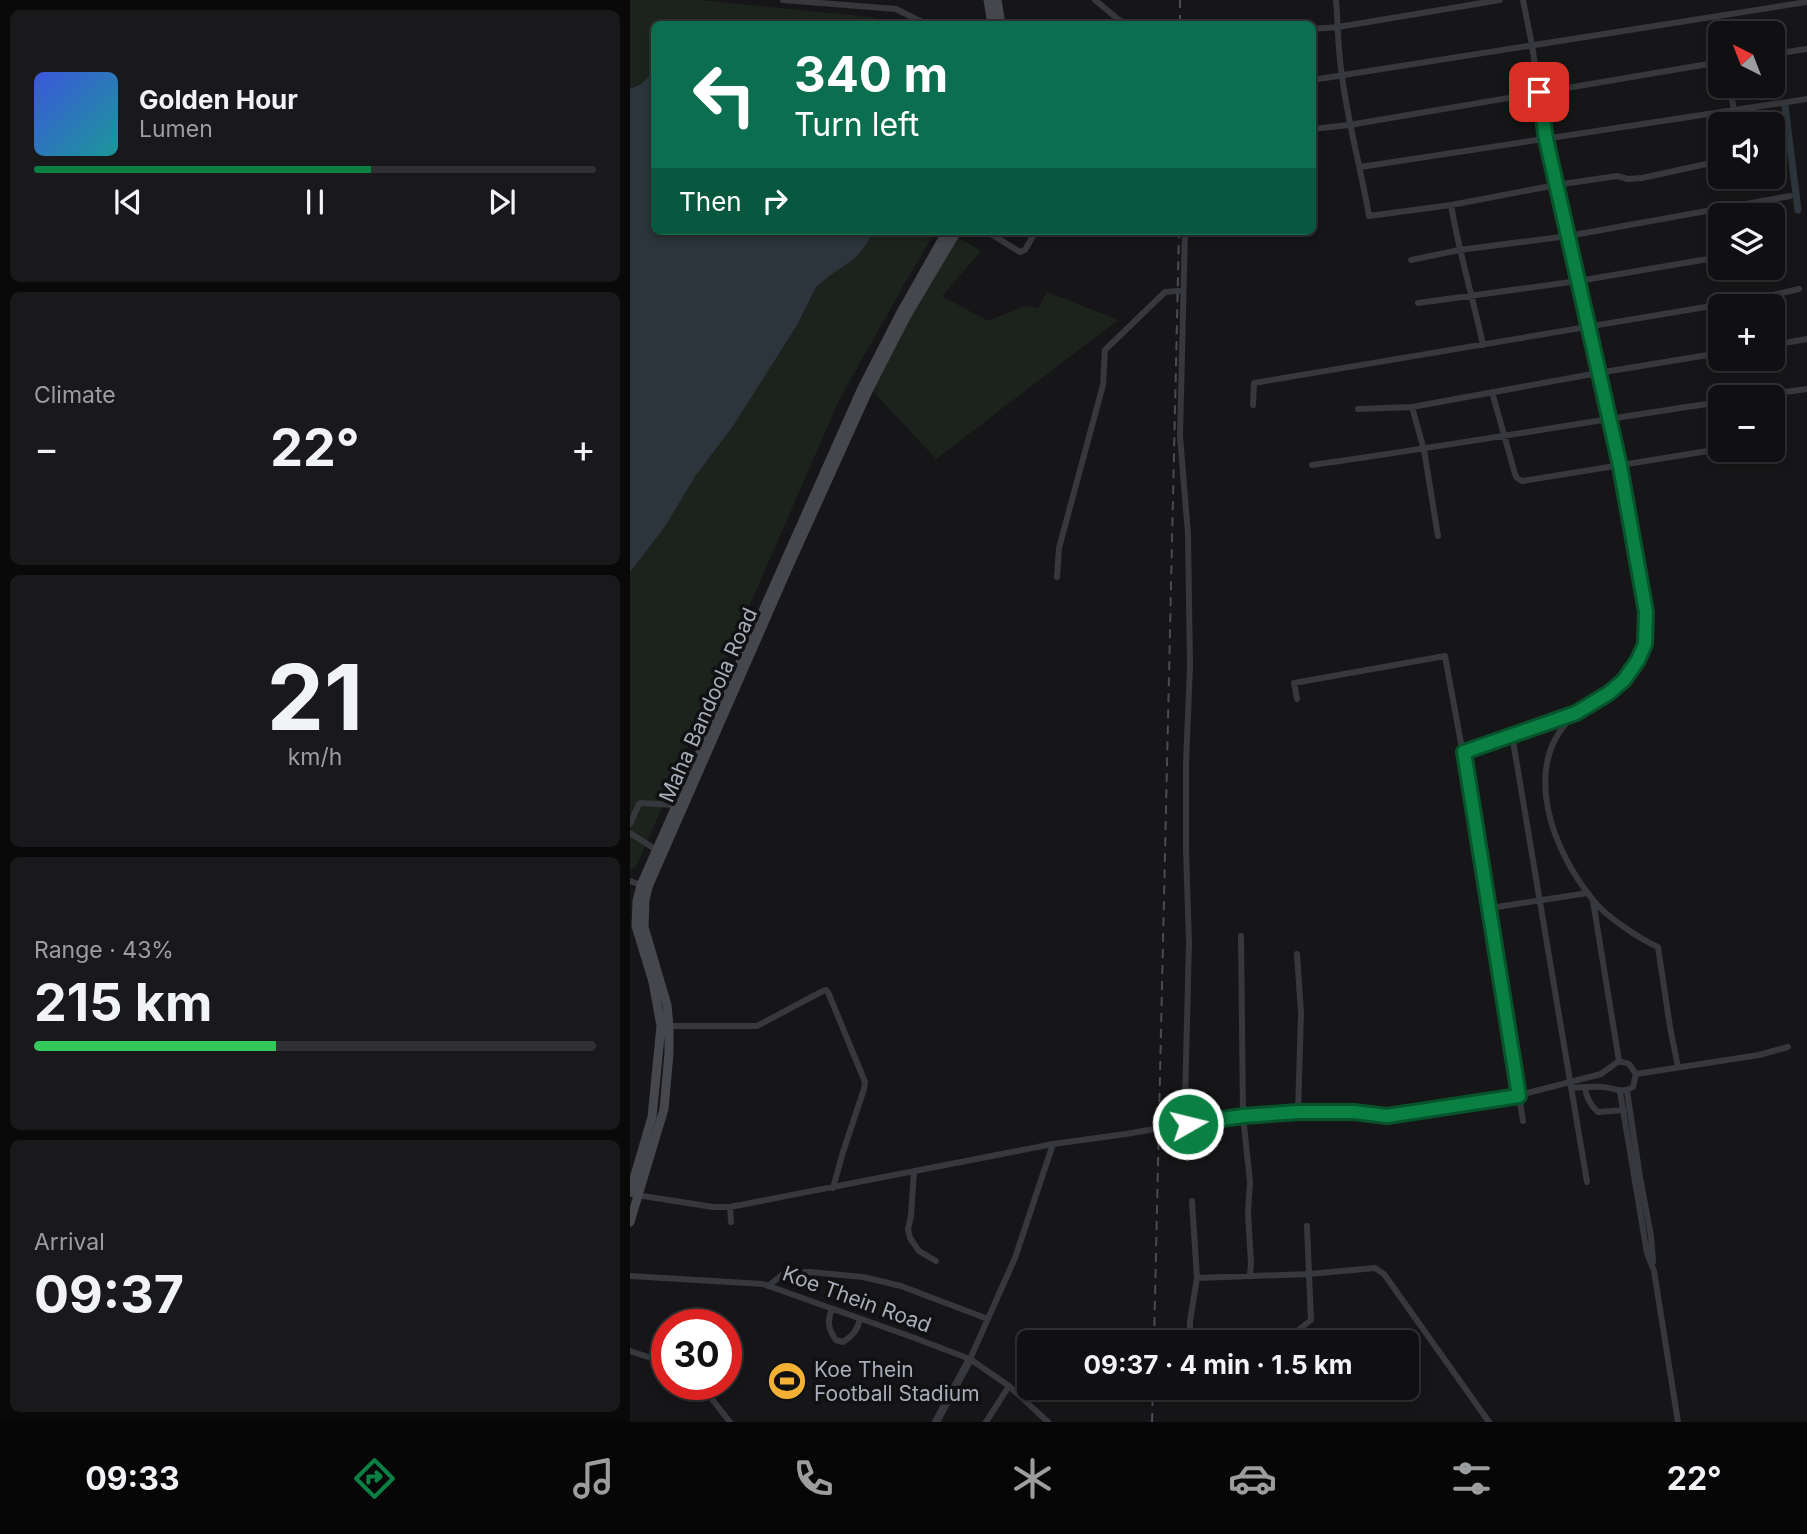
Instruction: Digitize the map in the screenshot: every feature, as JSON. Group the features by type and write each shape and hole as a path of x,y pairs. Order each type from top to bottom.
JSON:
{"main road":[{"path":"988,0 992,21"},
{"path":"997,0 1000,21"},
{"name":"Maha Bandoola Road","path":"644,886 655,849 867,377 945,235"},
{"name":"Maha Bandoola Road","path":"630,1222 633,1194 652,1116 665,1026 636,926 637,901 869,389 906,317 955,235"}],"street":[{"path":"783,0 896,9 920,21"},
{"path":"1095,0 1121,21"},
{"path":"1336,0 1341,75 1369,216 1451,205 1617,176 1634,179 1708,164"},
{"path":"1316,29 1500,0"},
{"path":"1464,752 1576,713 1609,693 1624,680 1645,644 1646,612 1620,466 1546,139 1523,0"},
{"path":"1316,79 1807,2"},
{"path":"1715,17 1716,21"},
{"path":"1785,52 1807,49"},
{"path":"1316,129 1708,64"},
{"path":"1732,98 1733,110"},
{"path":"1360,167 1807,99"},
{"path":"1411,260 1790,197"},
{"path":"1451,205 1459,250 1483,345"},
{"path":"992,235 1020,252 1025,250 1034,235"},
{"path":"1185,235 1180,436 1188,534 1190,666 1186,764 1189,943 1185,1100 1188,1124"},
{"path":"1418,303 1578,281 1708,259"},
{"path":"1253,405 1255,383 1799,289"},
{"path":"1057,577 1059,548 1103,386 1105,351 1165,292 1178,291"},
{"path":"1785,343 1807,339"},
{"path":"1358,409 1412,407 1708,355"},
{"path":"1785,392 1807,389"},
{"path":"1492,392 1514,474 1522,481 1708,451"},
{"path":"1312,465 1423,450 1708,404"},
{"path":"1412,407 1423,450 1438,536"},
{"path":"1297,699 1294,683 1445,656 1464,752 1523,1121"},
{"path":"1576,713 1565,724 1553,745 1545,776 1546,800 1553,829 1566,861 1593,901 1642,940 1658,947 1678,1067"},
{"path":"1512,735 1587,1182"},
{"path":"630,824 641,803 675,805"},
{"path":"630,833 655,849"},
{"path":"630,881 644,886"},
{"path":"1490,908 1588,893"},
{"path":"1593,901 1619,1061"},
{"path":"1241,936 1243,1116 1250,1182 1250,1276"},
{"path":"1297,954 1301,1013 1298,1112"},
{"path":"665,1026 757,1026 826,990 865,1082 833,1188"},
{"path":"1636,1074 1759,1055 1788,1047"},
{"path":"1571,1085 1623,1091 1633,1087 1636,1074 1629,1064 1619,1061"},
{"path":"633,1194 730,1208 1053,1144 1243,1116 1354,1112 1387,1116 1519,1096 1571,1085 1601,1074 1619,1061"},
{"path":"1585,1087 1590,1105 1598,1112 1624,1110"},
{"path":"1623,1091 1647,1253 1654,1271"},
{"path":"1623,1091 1651,1236 1678,1422"},
{"path":"936,1422 970,1359 1015,1258 1053,1144"},
{"path":"914,1171 908,1228 919,1251 936,1261"},
{"path":"1190,1330 1196,1278 1192,1201"},
{"path":"730,1208 731,1222"},
{"path":"1298,1330 1311,1320 1307,1226"},
{"path":"1196,1278 1309,1274 1375,1268 1384,1274 1489,1422"},
{"path":"768,1286 782,1275 793,1272 863,1277 901,1286 988,1319"},
{"name":"Koe Thein Road","path":"630,1276 763,1284 970,1359 1009,1386 1048,1422"},
{"path":"832,1309 828,1324 836,1340 843,1342 848,1339 860,1319"},
{"path":"630,1351 651,1358"},
{"path":"986,1422 1009,1386"},
{"path":"713,1400 730,1422"}],"shaded area":[{"path":"630,0 699,0 890,21 651,21 651,235 934,235 839,400 636,867 630,870"},
{"path":"651,75 651,235 871,235 854,259 816,287 797,325 733,426 696,475 664,528 630,572 630,89"},
{"path":"954,235 981,251 942,296 988,321 1025,306 1038,308 1047,292 1118,320 936,459 869,387"}],"waterway":[{"path":"1785,106 1798,210"}],"railway":[{"path":"1180,0 1180,21"},
{"path":"1154,1330 1179,235"},
{"path":"1152,1422 1153,1400"}],"place":[{"name":"Koe Thein Football Stadium","path":"787,1381"}],"route":[{"path":"1188,1124 1298,1112 1354,1112 1387,1116 1519,1096 1464,752 1576,713 1609,693 1624,680 1638,660 1645,644 1646,612 1620,466 1546,139 1539,92"}]}
